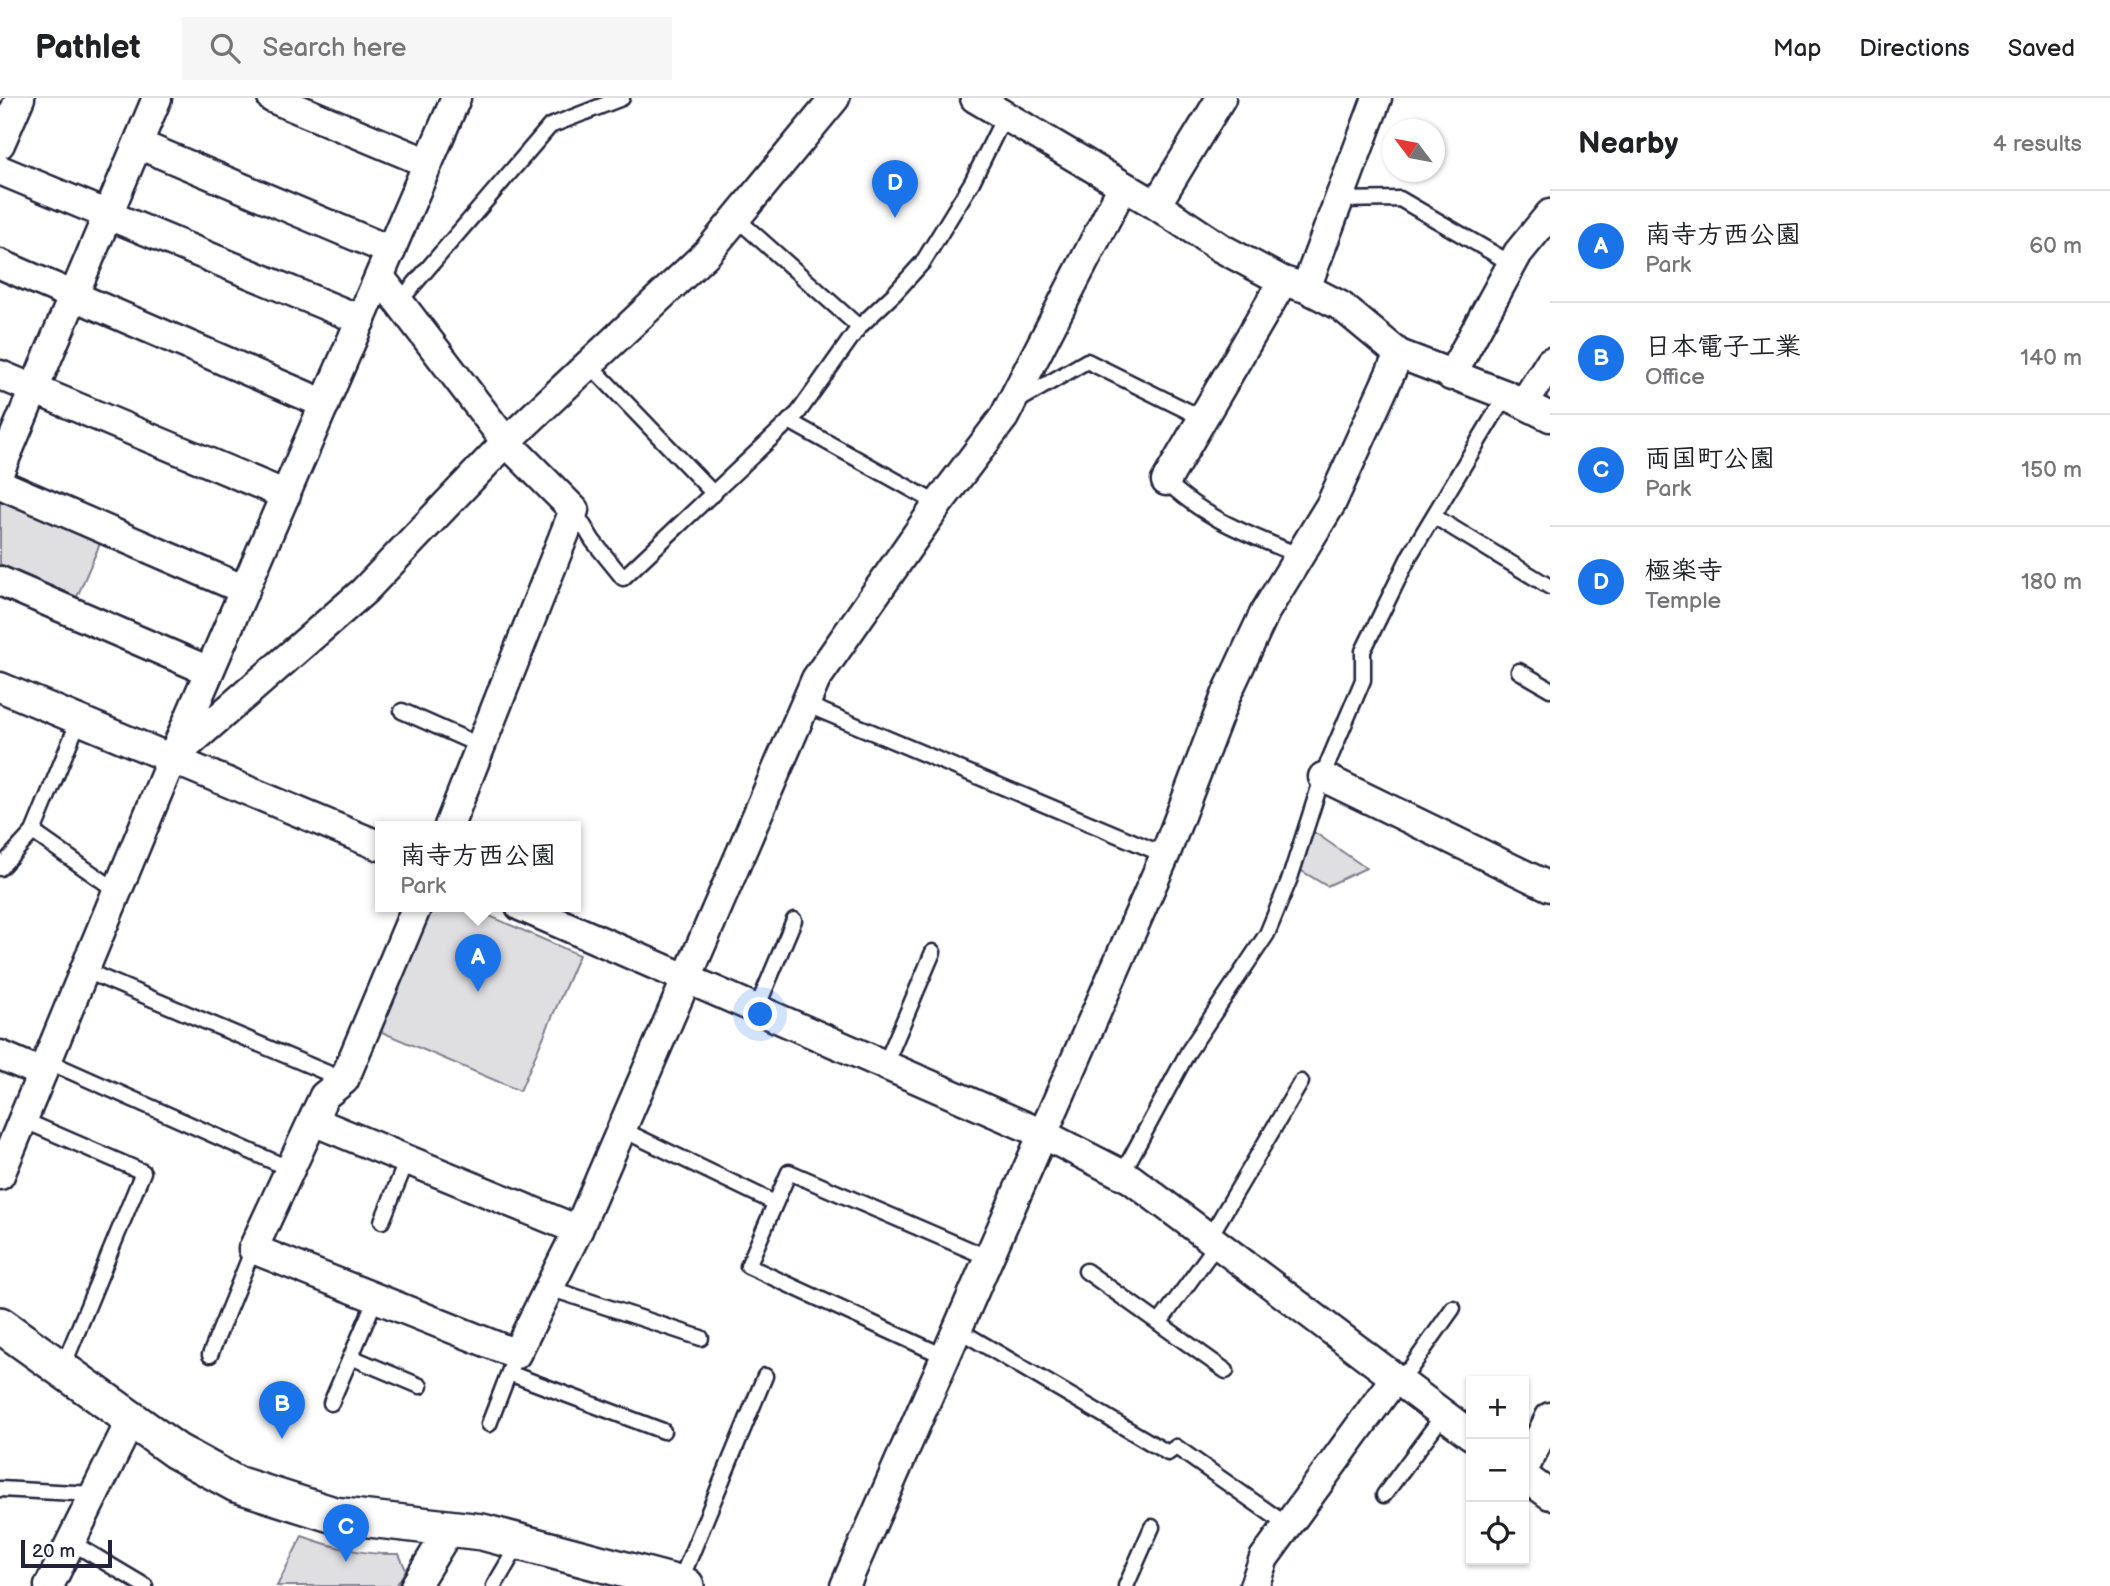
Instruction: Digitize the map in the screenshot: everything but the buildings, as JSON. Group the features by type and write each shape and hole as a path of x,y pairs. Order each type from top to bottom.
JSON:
{"street":[{"path":"0,144 20,98"},
{"path":"0,470 157,98"},
{"path":"272,98 428,163"},
{"path":"0,1175 172,758 456,98"},
{"path":"172,758 364,591 506,442 708,252 835,98"},
{"path":"975,98 1156,205 1221,248 1341,306 1399,354 1515,399 1550,417"},
{"path":"1156,205 1221,98"},
{"path":"1166,481 1202,418 1294,285 1338,200 1377,98"},
{"path":"138,144 391,250"},
{"path":"0,170 361,320"},
{"path":"414,912 344,1080 324,1096 253,1249 376,1298 512,1364 578,1230 816,679 1009,407 1123,186"},
{"path":"1451,376 1512,264 1550,214"},
{"path":"0,264 325,404"},
{"path":"380,276 506,442 574,510 452,821"},
{"path":"845,1586 1165,855 1227,693 1265,612 1331,504 1399,354"},
{"path":"1515,399 1550,362"},
{"path":"0,375 286,495"},
{"path":"0,484 245,590"},
{"path":"0,581 209,671"},
{"path":"0,687 375,844"},
{"path":"1323,777 1550,887"},
{"path":"534,912 1043,1134 1122,1174 1466,1431"},
{"path":"0,1055 45,1067"},
{"path":"313,1121 578,1230"},
{"path":"0,1325 176,1451 236,1484 334,1515 482,1532 683,1585"},
{"path":"1254,1586 1264,1558 1395,1378"},
{"path":"1529,1459 1550,1417"},
{"path":"49,1586 131,1420"},
{"path":"1529,1480 1550,1496"},
{"path":"415,1586 449,1530"}],"lane":[{"path":"399,302 550,126 622,98"},
{"path":"574,510 593,541 622,578 789,421 859,327 923,262 972,182 1004,117"},
{"path":"1338,200 1400,200 1512,264"},
{"path":"736,218 859,327"},
{"path":"1009,407 1087,361 1202,418"},
{"path":"589,364 714,494"},
{"path":"1122,1174 1188,1052 1267,934 1290,878 1323,777 1363,680 1363,651 1410,555 1515,399"},
{"path":"789,421 938,504"},
{"path":"1166,481 1190,504 1213,517 1298,555"},
{"path":"1435,517 1550,587"},
{"path":"1519,671 1550,689"},
{"path":"805,704 1165,855"},
{"path":"402,711 481,746"},
{"path":"0,868 33,832 79,720"},
{"path":"33,832 117,891"},
{"path":"757,1008 794,920"},
{"path":"886,1065 933,952"},
{"path":"84,970 344,1080"},
{"path":"45,1067 290,1170"},
{"path":"1160,1322 1213,1241 1301,1082"},
{"path":"23,1120 143,1172 62,1370"},
{"path":"621,1129 775,1203"},
{"path":"382,1221 407,1160"},
{"path":"946,1357 748,1266 775,1203 789,1172 989,1258"},
{"path":"210,1355 253,1249"},
{"path":"1086,1271 1226,1371"},
{"path":"549,1289 701,1338"},
{"path":"331,1403 376,1298"},
{"path":"1395,1378 1410,1369 1453,1308"},
{"path":"957,1329 1168,1453 1176,1447 1287,1525"},
{"path":"351,1357 420,1386"},
{"path":"489,1424 512,1364 663,1431"},
{"path":"683,1585 765,1376"},
{"path":"1384,1495 1444,1414"},
{"path":"0,1489 94,1494"},
{"path":"1126,1586 1152,1527"},
{"path":"71,1542 145,1586"},
{"path":"494,1586 520,1542"}],"shaded area":[{"path":"0,495 105,532 77,597 0,564"},
{"path":"1314,832 1366,868 1327,886 1300,870"},
{"path":"428,912 481,912 579,955 520,1091 377,1030"},
{"path":"302,1536 350,1550 399,1554 406,1570 396,1586 277,1586"}],"place":[{"name":"極楽寺","path":"895,218"},
{"name":"南寺方西公園","path":"478,992"},
{"name":"日本電子工業","path":"282,1439"},
{"name":"両国町公園","path":"346,1562"}]}
